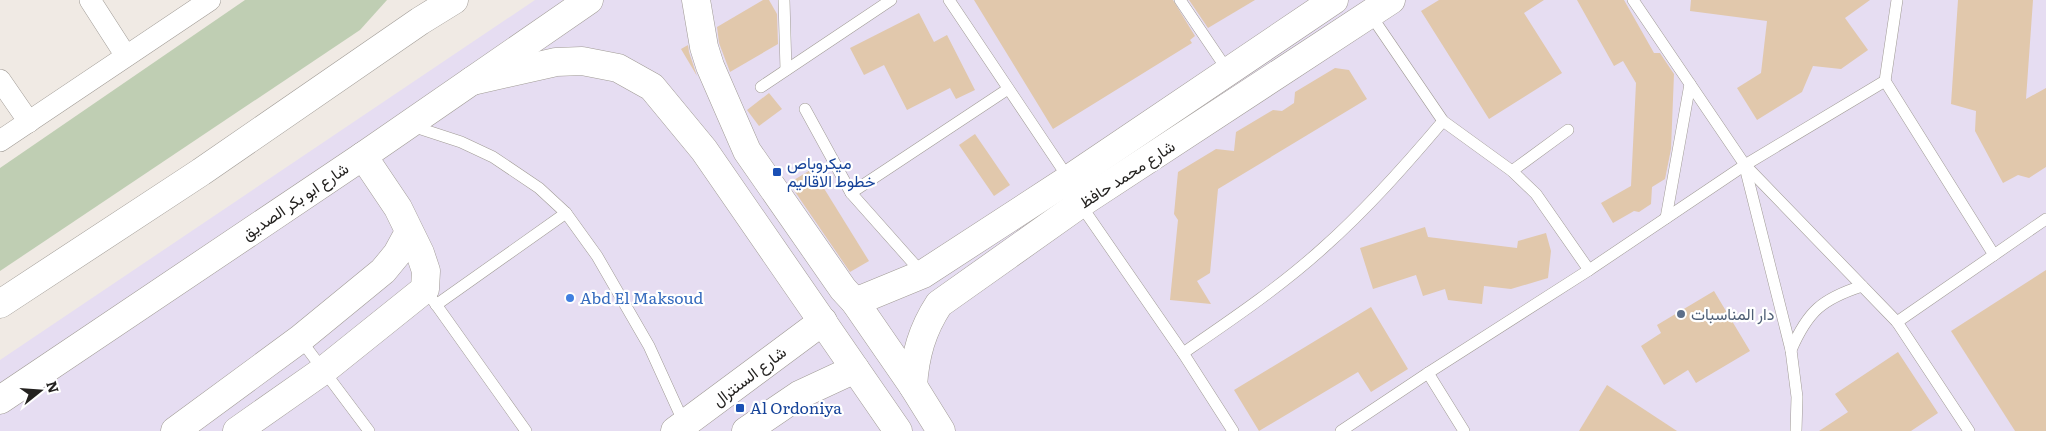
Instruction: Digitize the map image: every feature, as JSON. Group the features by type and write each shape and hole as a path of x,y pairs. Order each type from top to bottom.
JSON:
{"street":[{"path":"90,0 126,56"},
{"path":"0,141 210,0"},
{"path":"0,304 201,172 428,10 454,0"},
{"name":"شارع ابو بكر الصديق","path":"0,400 363,156 589,0"},
{"path":"696,0 704,48 727,109 747,151 913,386 940,431"},
{"name":"شارع محمد حافظ","path":"854,302 923,274 1069,179 1334,0"},
{"name":"شارع محمد حافظ","path":"913,386 914,365 926,324 939,304 1080,204 1374,5"},
{"path":"470,81 556,62 582,62 618,68 640,78 652,87 704,150 898,431"},
{"path":"0,80 29,122"},
{"path":"237,431 431,297 420,253 398,208 363,156"},
{"path":"770,245 799,226"},
{"path":"175,431 300,338 383,271 397,254 409,232"},
{"name":"شارع السنترال","path":"680,427 823,321"},
{"path":"746,431 799,395 854,369"}],"lane":[{"path":"784,0 786,70"},
{"path":"761,87 891,0"},
{"path":"949,0 1069,179"},
{"path":"1180,0 1228,72"},
{"path":"1634,0 1745,165 1897,322 1969,431"},
{"path":"1897,0 1885,80 1994,254"},
{"path":"1374,5 1443,121 1512,171 1536,194 1588,270"},
{"path":"1341,431 1745,165 1885,80"},
{"path":"1666,218 1690,84"},
{"path":"851,194 1008,89"},
{"path":"805,109 851,194 923,274"},
{"path":"1183,353 1256,304 1323,248 1386,188 1443,121"},
{"path":"408,124 461,142 493,157 539,188 566,213 597,256 649,346 680,427"},
{"path":"1512,171 1568,130"},
{"path":"1745,165 1791,350 1796,397 1796,431"},
{"path":"1080,204 1183,353 1233,431"},
{"path":"526,431 431,297 566,213"},
{"path":"1897,322 2046,219"},
{"path":"1791,350 1801,326 1818,307 1838,294 1862,286"},
{"path":"300,338 369,431"},
{"path":"1428,373 1464,431"}],"shaded area":[{"path":"535,0 2046,0 2046,431 0,431 0,360"}],"green space":[{"path":"245,0 387,0 360,30 0,271 0,168"}],"building":[{"path":"763,0 769,0 777,14 778,44 730,72 719,43 717,27"},
{"path":"974,0 1173,0 1195,36 1190,40 1192,43 1053,129"},
{"path":"1189,0 1255,0 1208,28"},
{"path":"1439,0 1544,0 1524,13 1562,73 1489,119 1421,11"},
{"path":"1577,0 1624,0 1654,53 1660,53 1674,74 1671,149 1665,179 1652,187 1651,204 1639,212 1634,211 1613,223 1601,203 1631,186 1636,83 1623,61 1614,66"},
{"path":"1691,0 1870,0 1845,18 1868,50 1841,69 1813,66 1802,92 1757,120 1737,88 1761,73 1767,21 1690,11"},
{"path":"1958,0 2033,0 2026,99 2046,88 2046,167 2029,178 2018,175 2003,183 1975,131 1976,111 1951,104"},
{"path":"919,13 934,42 947,35 975,90 956,99 950,88 907,110 884,65 864,75 850,48"},
{"path":"688,45 689,52 697,76 681,49"},
{"path":"1335,68 1349,70 1367,99 1218,189 1210,273 1197,281 1211,304 1170,300 1178,220 1174,214 1178,172 1216,149 1234,151 1236,132 1273,110 1282,111 1294,103 1295,92"},
{"path":"769,93 782,109 759,126 747,110"},
{"path":"975,134 1010,185 994,196 959,145"},
{"path":"812,169 869,261 850,272 789,183"},
{"path":"1425,227 1428,237 1517,248 1518,241 1546,233 1551,251 1548,278 1511,289 1484,286 1482,304 1448,300 1445,289 1423,296 1416,275 1373,289 1360,248"},
{"path":"2046,270 2046,431 2015,431 1951,331"},
{"path":"1714,291 1750,351 1696,383 1688,370 1664,385 1641,346 1661,333 1657,325"},
{"path":"1371,307 1408,369 1371,392 1358,372 1259,431 1234,390"},
{"path":"1898,352 1938,413 1911,431 1819,431 1848,412 1835,394"},
{"path":"1607,385 1677,431 1579,431"}],"place":[{"name":"ميكروباص خطوط الاقاليم","path":"777,172"},
{"name":"Abd El Maksoud","path":"570,298"},
{"name":"دار المناسبات","path":"1681,314"},
{"name":"Al Ordoniya","path":"740,408"}]}
